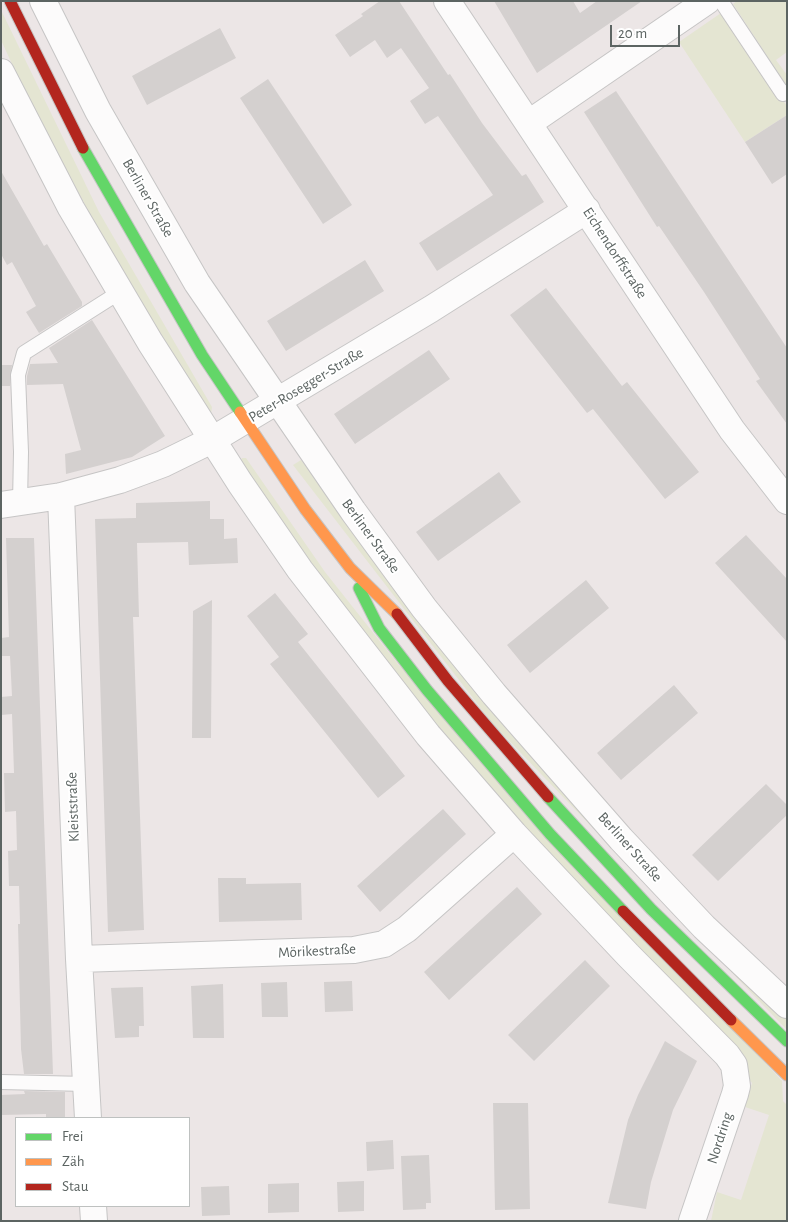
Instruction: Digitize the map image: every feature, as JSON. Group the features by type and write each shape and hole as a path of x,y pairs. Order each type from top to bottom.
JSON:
{"main road":[{"name":"Berliner Straße","path":"10,1 57,99 104,188 202,355 245,422 305,508 350,568 398,615 448,681 567,819 651,909 787,1041"},
{"name":"Berliner Straße","path":"350,568 379,628 490,766 550,834 635,924 787,1075"}],"street":[{"name":"Berliner Straße","path":"44,1 98,111 197,283 352,511 424,608 494,694 621,839 691,914 787,1005"},
{"name":"Eichendorffstraße","path":"447,1 732,430 787,501"},
{"path":"529,123 706,1"},
{"path":"1,72 71,208 120,292 212,440 300,570 344,630 428,735 514,834"},
{"name":"Peter-Rosegger-Straße","path":"11,504 61,496 120,480 163,464 212,440 431,309 586,210"},
{"name":"Kleiststraße","path":"61,496 79,959 88,1117"},
{"name":"Mörikestraße","path":"79,959 354,950 376,946 396,937 407,929 514,834"},
{"name":"Nordring","path":"514,834 628,955 728,1055 734,1064 737,1086 692,1221"},
{"path":"93,1207 94,1221"}],"lane":[{"path":"721,1 783,94 787,92"},
{"path":"11,504 21,452 18,375 24,353 120,292"},
{"path":"1,1082 86,1084"}],"green space":[{"path":"737,1 787,1 787,52 776,60 787,75 786,85 733,4"},
{"path":"1,10 99,212 212,407 211,414 203,414 184,375 92,218 23,88 1,40"},
{"path":"721,13 787,106 787,115 745,142 679,42"},
{"path":"242,458 246,458 325,572 398,664 782,1081 783,1101 787,1105 787,1221 711,1221 717,1192 741,1200 769,1115 745,1107 752,1083 441,735 280,524 240,462"},
{"path":"301,460 389,576 768,1003 787,1020 787,1030 493,724 293,465"}],"building":[{"path":"380,1 399,1 482,123 522,176 526,174 544,202 437,271 419,243 493,195 438,116 425,124 410,101 429,88 401,48 387,58 375,40 350,57 335,35 363,16 361,14"},
{"path":"494,1 573,1 580,13 597,1 642,1 537,73"},
{"path":"220,28 236,58 147,105 132,76"},
{"path":"268,79 352,205 323,224 240,98"},
{"path":"616,91 787,348 787,424 756,381 760,379 704,292 659,226 657,227 584,112"},
{"path":"787,115 787,174 772,184 745,142"},
{"path":"1,171 44,246 47,244 82,302 82,306 39,333 26,312 36,306 12,262 7,265 1,254"},
{"path":"365,260 384,291 286,351 267,321"},
{"path":"546,288 622,386 627,382 699,472 665,499 593,409 587,413 510,315"},
{"path":"92,320 165,436 132,457 66,474 65,454 81,450 63,384 27,385 27,376 30,364 58,363 49,348"},
{"path":"429,350 450,379 355,444 334,414"},
{"path":"1,365 12,365 10,386 1,386"},
{"path":"499,472 521,502 438,561 416,532"},
{"path":"210,501 210,519 224,519 224,539 237,538 238,563 189,565 188,542 137,543 139,617 133,617 144,930 108,932 95,519 136,518 136,503"},
{"path":"746,535 787,579 787,642 715,563"},
{"path":"6,538 34,538 53,1074 24,1074 21,1049 19,886 9,886 8,851 17,850 16,811 5,812 4,773 14,773 12,714 1,715 1,697 12,696 10,656 1,656 1,638 9,637"},
{"path":"586,580 609,608 530,673 507,645"},
{"path":"275,593 308,634 298,642 405,776 378,798 270,664 279,657 247,616"},
{"path":"212,600 211,738 192,738 193,611"},
{"path":"674,685 698,713 621,780 597,753"},
{"path":"766,784 787,805 787,815 718,881 692,855"},
{"path":"443,809 466,834 380,912 357,886"},
{"path":"218,878 246,878 246,884 301,883 302,920 219,922"},
{"path":"517,887 542,914 449,1000 424,972"},
{"path":"585,960 610,986 534,1061 508,1035"},
{"path":"352,981 353,1011 325,1012 324,982"},
{"path":"287,982 288,1017 262,1017 261,983"},
{"path":"223,984 224,1038 193,1038 191,986"},
{"path":"143,987 144,1026 139,1026 139,1037 115,1038 111,988"},
{"path":"665,1041 697,1061 673,1110 651,1182 646,1209 608,1203 628,1120 638,1095"},
{"path":"24,1091 65,1092 65,1117 46,1117 46,1114 1,1115 1,1095 25,1094"},
{"path":"493,1103 528,1103 530,1209 495,1210"},
{"path":"393,1140 394,1169 367,1171 366,1142"},
{"path":"429,1155 431,1203 426,1203 426,1209 403,1210 401,1156"},
{"path":"364,1181 364,1211 338,1212 337,1182"},
{"path":"299,1183 299,1212 268,1213 268,1184"},
{"path":"229,1186 230,1215 202,1216 201,1187"}],"traffic: fast":[{"path":"83,148 202,355 240,412"},
{"path":"359,588 379,628 427,690 550,834 623,911"},
{"path":"548,797 651,909 787,1041"}],"traffic: slow":[{"path":"240,412 305,509 350,568 397,614"},
{"path":"731,1020 787,1075"}],"traffic: jam":[{"path":"10,1 83,148"},
{"path":"397,614 448,681 548,797"},
{"path":"623,911 731,1020"}]}
